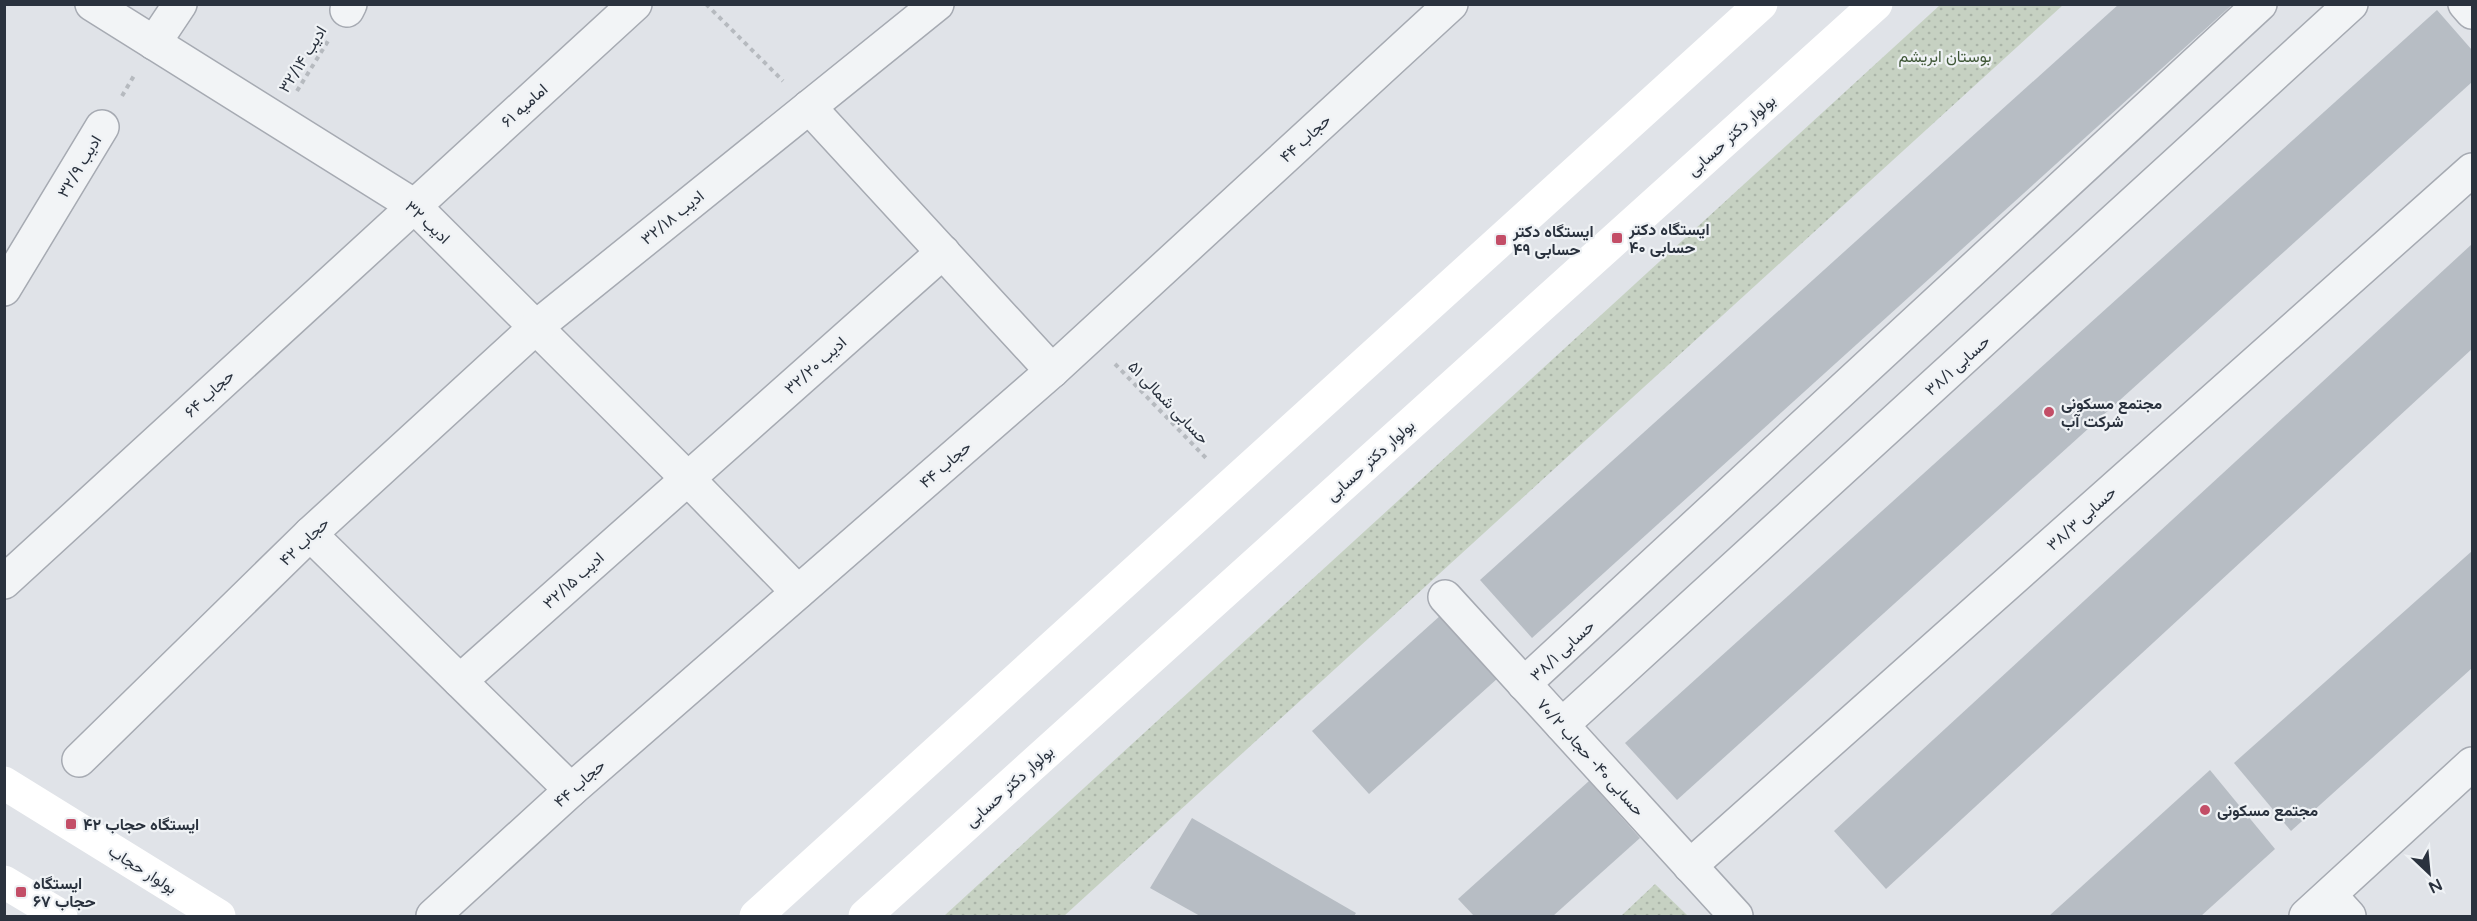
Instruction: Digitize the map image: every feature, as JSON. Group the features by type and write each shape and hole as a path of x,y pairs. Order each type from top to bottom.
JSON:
{"main road":[{"path":"756,916 1761,4"},
{"name":"بولوار دکتر حسابی","path":"865,916 1876,4"},
{"name":"بولوار حجاب","path":"4,783 219,916"},
{"path":"4,882 61,916"}],"street":[{"name":"ادیب ۳۲","path":"92,4 413,206 687,478 798,592"},
{"path":"154,43 180,4"},
{"name":"امامیه ۶۱","path":"413,206 635,4"},
{"name":"ادیب ۳۲/۱۸","path":"535,328 937,4"},
{"name":"حجاب ۴۴","path":"433,916 571,790 1052,371 1451,4"},
{"name":"حسابی ۳۸/۱","path":"1524,684 2260,4"},
{"name":"حسابی ۳۸/۱","path":"1562,725 2351,4"},
{"path":"2465,4 2472,12"},
{"path":"809,107 1052,371"},
{"name":"ادیب ۳۲/۹","path":"4,289 102,127"},
{"name":"حسابی ۳۸/۳","path":"1690,866 2472,170"},
{"name":"حجاب ۶۴","path":"4,582 413,206"},
{"name":"ادیب ۳۲/۲۰","path":"687,478 943,252"},
{"name":"حجاب ۴۲","path":"79,760 310,534 535,328"},
{"name":"ادیب ۳۲/۱۵","path":"460,681 687,478"},
{"path":"310,534 571,790"},
{"name":"حسابی ۴۰- حجاب ۷۰/۲","path":"1445,597 1736,916"},
{"path":"2306,916 2340,906 2472,764"}],"path":[{"path":"706,4 809,107"},
{"name":"ادیب ۳۲/۱۴","path":"278,121 349,7"},
{"name":"ادیب ۳۲/۹","path":"102,127 154,43"},
{"name":"حسابی شمالی ۵۱","path":"1088,337 1232,484"}],"green space":[{"name":"بوستان ابریشم","path":"1940,5 2063,5 1064,916 944,916"},
{"path":"1655,884 1688,916 1621,916"}],"building":[{"path":"2119,4 2233,4 1532,638 1480,580"},
{"name":"مجتمع مسکونی شرکت آب","path":"2437,10 2472,50 2472,82 1677,800 1625,743"},
{"path":"2472,244 2472,349 1886,889 1834,831"},
{"path":"2472,551 2472,668 2291,831 2234,763"},
{"path":"1441,615 1498,678 1369,794 1312,731"},
{"name":"مجتمع مسکونی","path":"2210,770 2275,849 2201,916 2049,916"},
{"path":"1589,781 1640,838 1553,916 1474,916 1458,899"},
{"path":"1192,818 1356,913 1354,916 1200,916 1150,888"}],"place":[{"name":"ایستگاه دکتر حسابی ۴۰","path":"1617,238"},
{"name":"ایستگاه دکتر حسابی ۴۹","path":"1501,240"},
{"name":"مجتمع مسکونی شرکت آب","path":"2049,412"},
{"name":"مجتمع مسکونی","path":"2205,810"},
{"name":"ایستگاه حجاب ۴۲","path":"71,824"},
{"name":"ایستگاه حجاب ۶۷","path":"21,892"}]}
